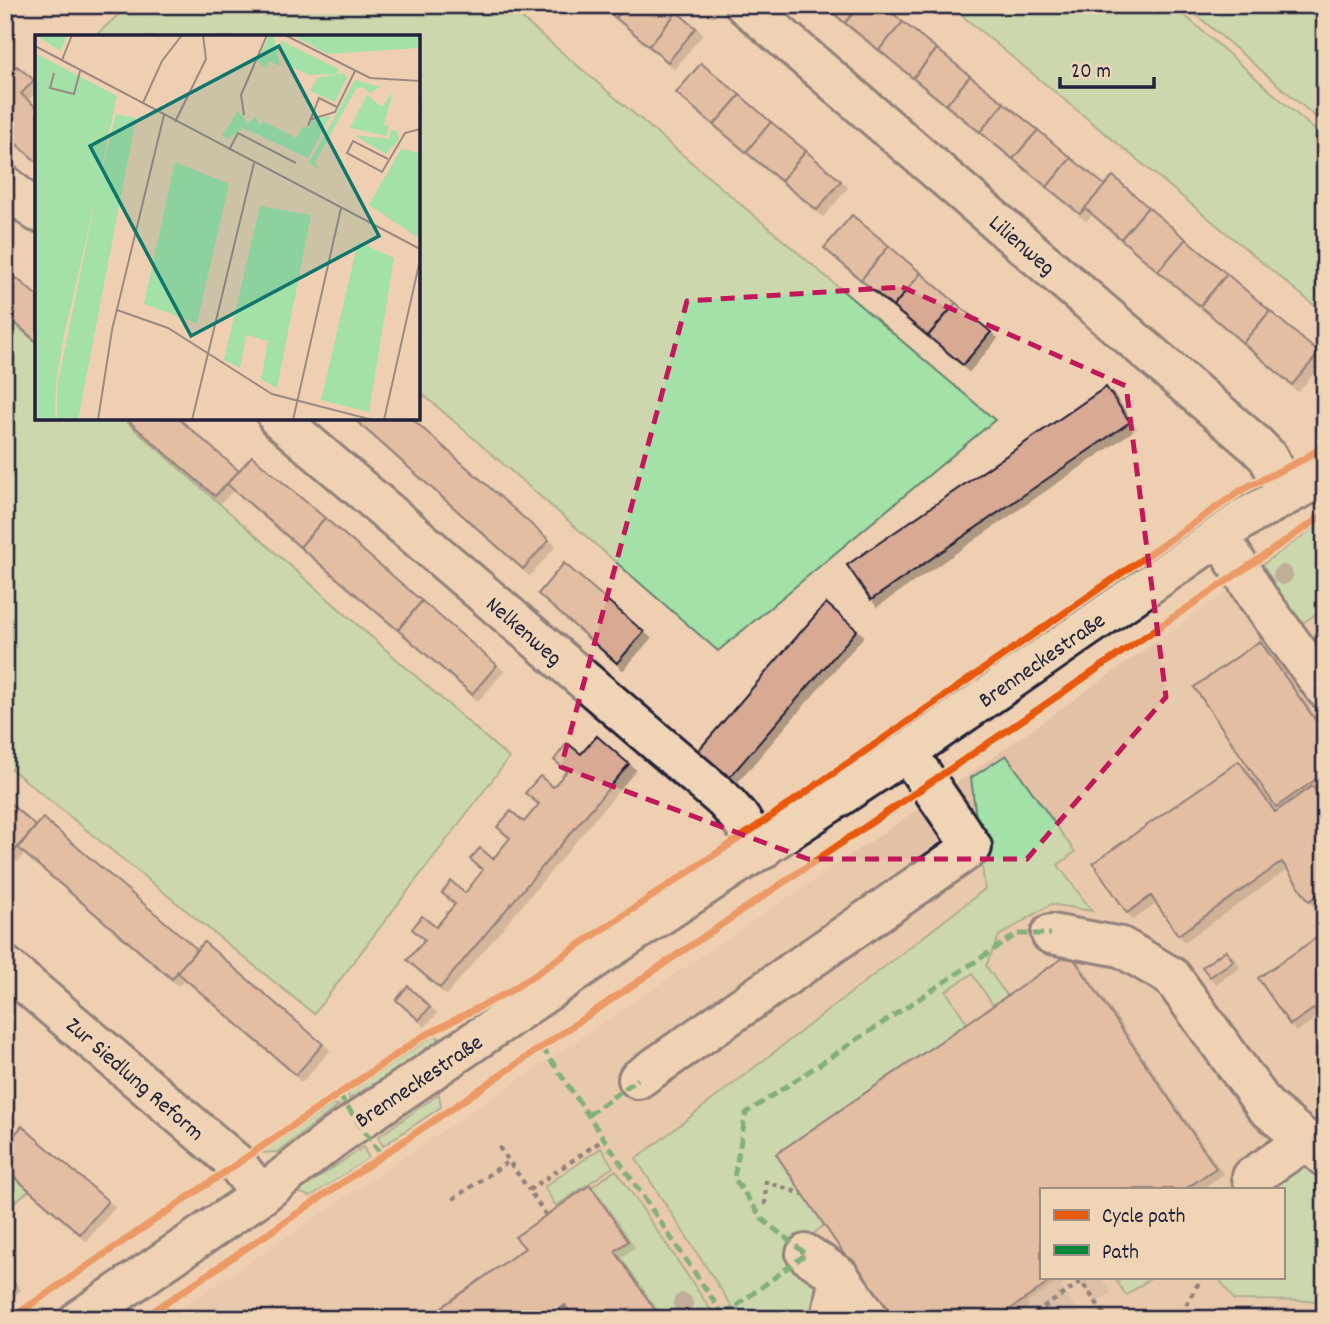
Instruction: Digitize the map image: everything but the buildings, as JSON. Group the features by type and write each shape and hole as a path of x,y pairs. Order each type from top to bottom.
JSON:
{"street":[{"name":"Lilienweg","path":"745,5 1256,445 1268,457 1287,494"},
{"path":"5,185 35,210"},
{"name":"Nelkenweg","path":"280,420 723,799 740,817 762,850"},
{"name":"Brenneckestraße","path":"80,1319 261,1195 336,1136 603,953 762,850 1220,536 1287,494 1325,475"},
{"path":"1220,536 1252,590 1325,690"},
{"path":"638,1079 972,847 907,752"},
{"path":"1051,934 1121,947 1172,977 1265,1105 1316,1148 1252,1177"},
{"name":"Zur Siedlung Reform","path":"5,965 236,1163 261,1195"},
{"path":"806,1254 839,1276 870,1319"},
{"path":"831,1319 839,1276"}],"path":[{"path":"529,1190 604,1139"},
{"path":"499,1147 546,1215"},
{"path":"453,1199 509,1161"},
{"path":"765,1205 766,1182 803,1194"},
{"path":"1186,1304 1201,1278"},
{"path":"1027,1319 1080,1279 1108,1319"},
{"path":"562,1319 565,1305"}],"highlighted area":[{"path":"902,287 1126,386 1166,697 1027,859 808,859 561,767 687,301"}],"shaded area":[{"path":"1325,522 1325,1319 165,1319 948,789"}],"green space":[{"path":"129,5 506,5 995,420 718,651 420,392 420,35 96,35"},
{"path":"949,5 1173,5 1325,139 1325,314"},
{"path":"1185,5 1325,5 1325,125"},
{"path":"5,316 35,341 35,420 124,420 509,758 314,1014 5,764"},
{"path":"1325,520 1325,608 1301,624 1260,566"},
{"path":"1006,755 1075,852 1058,865 1092,911 1051,904 999,936 986,966 1007,996 993,1005 972,974 946,991 967,1023 776,1154 824,1225 794,1251 822,1289 816,1319 740,1319 636,1159 985,889 971,778"},
{"path":"435,1035 438,1042 434,1046 349,1099 348,1093"},
{"path":"439,1094 441,1107 383,1146 378,1137"},
{"path":"334,1104 339,1105 278,1152 260,1153"},
{"path":"363,1147 369,1158 311,1197 298,1192"},
{"path":"601,1148 613,1167 556,1206 544,1187"},
{"path":"1292,1158 1325,1169 1325,1301 1234,1300 1219,1278 1284,1278 1284,1188 1254,1188"},
{"path":"5,1169 30,1190 5,1209"},
{"path":"616,1170 717,1319 661,1319 615,1251 628,1241 591,1187"},
{"path":"1123,1278 1152,1278 1126,1295 1117,1282"}],"tunnel":[{"path":"1037,1319 1099,1278"}],"marked path":[{"path":"724,1315 806,1254 763,1220 734,1178 746,1113 1017,934 1051,934"},
{"path":"542,1047 726,1319"},
{"path":"588,1115 638,1079"},
{"path":"339,1095 382,1156"}],"cycle path":[{"path":"10,1319 422,1037 510,991 750,831 1243,489 1304,459 1325,445"},
{"path":"142,1319 1325,514"}]}
